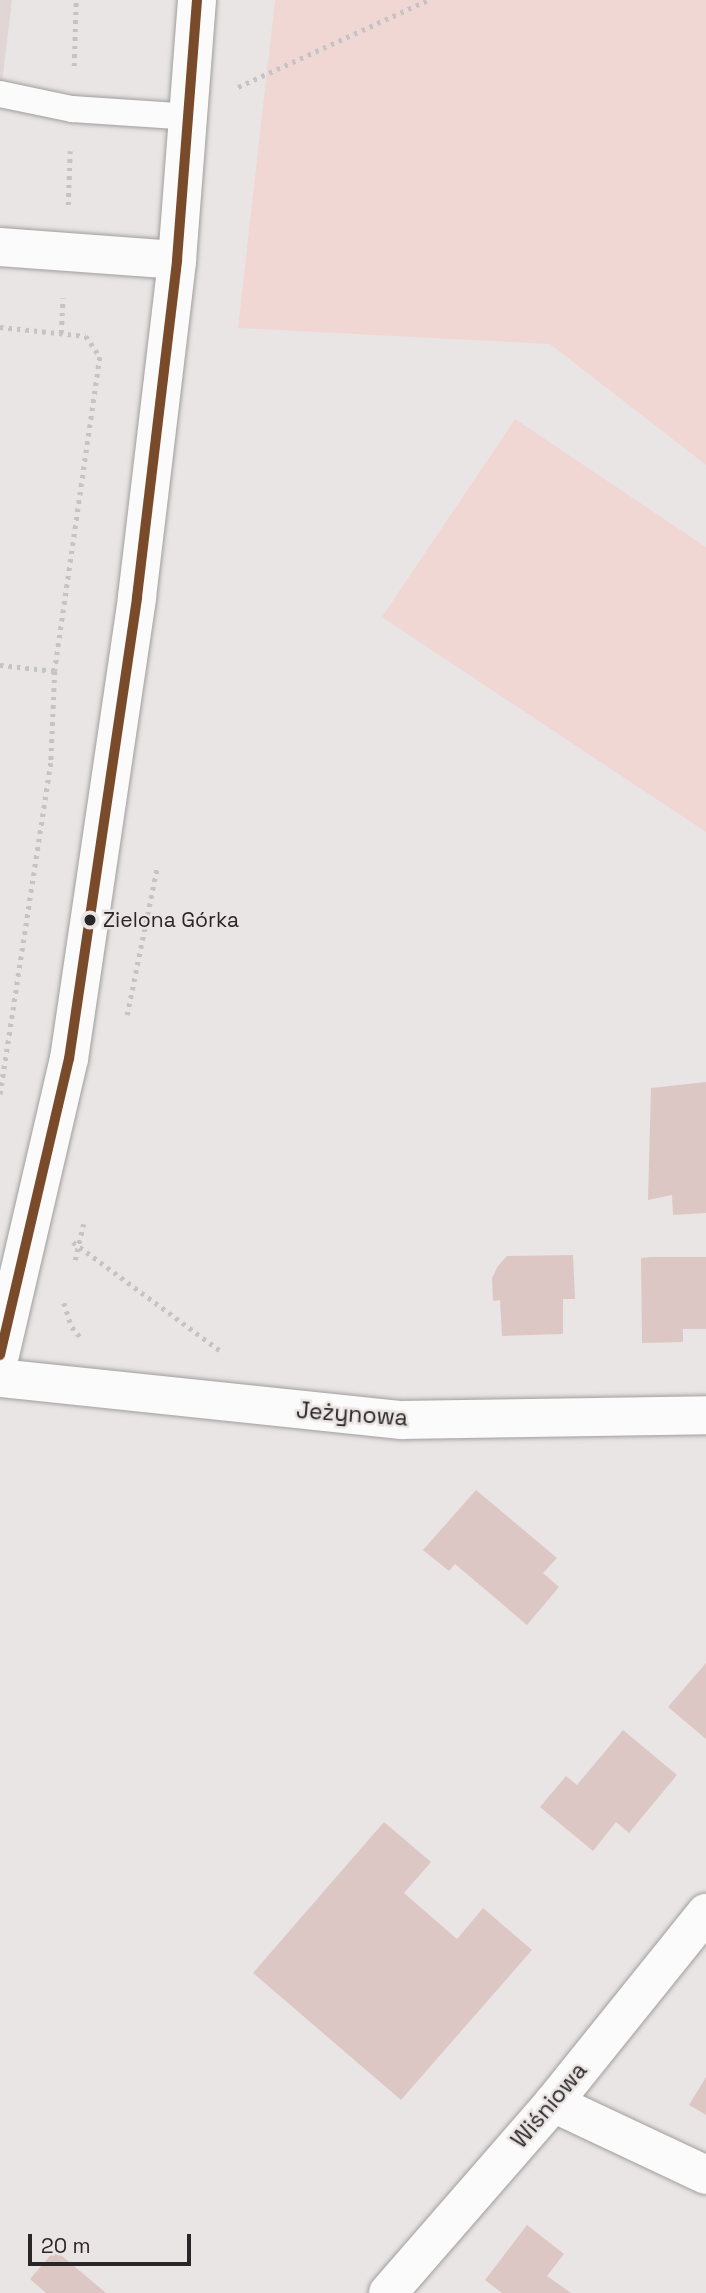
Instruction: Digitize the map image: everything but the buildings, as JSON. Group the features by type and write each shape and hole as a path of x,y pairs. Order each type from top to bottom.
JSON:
{"street":[{"path":"0,1355 69,1059 137,597 177,260 183,113 197,0"},
{"path":"0,247 177,260"},
{"name":"Jeżynowa","path":"0,1378 402,1420 706,1415"},
{"name":"Wiśniowa","path":"388,2293 553,2103 706,1913"},
{"path":"553,2103 706,2175"}],"lane":[{"path":"0,94 72,109 183,113"}],"path":[{"path":"183,113 428,0"},
{"path":"0,327 86,336 100,357 55,671 51,764 0,1097"},
{"path":"0,665 55,671"},
{"path":"71,1269 82,1245 226,1354"},
{"path":"60,1294 72,1327 86,1343"}],"shaded area":[{"path":"0,0 12,0 0,99"},
{"path":"275,0 706,0 706,465 550,344 238,328"},
{"path":"515,419 706,547 706,832 382,617"}],"transit line":[{"path":"0,1355 69,1059 137,597 177,260 197,0"}],"place":[{"name":"Zielona Górka","path":"90,920"}]}
